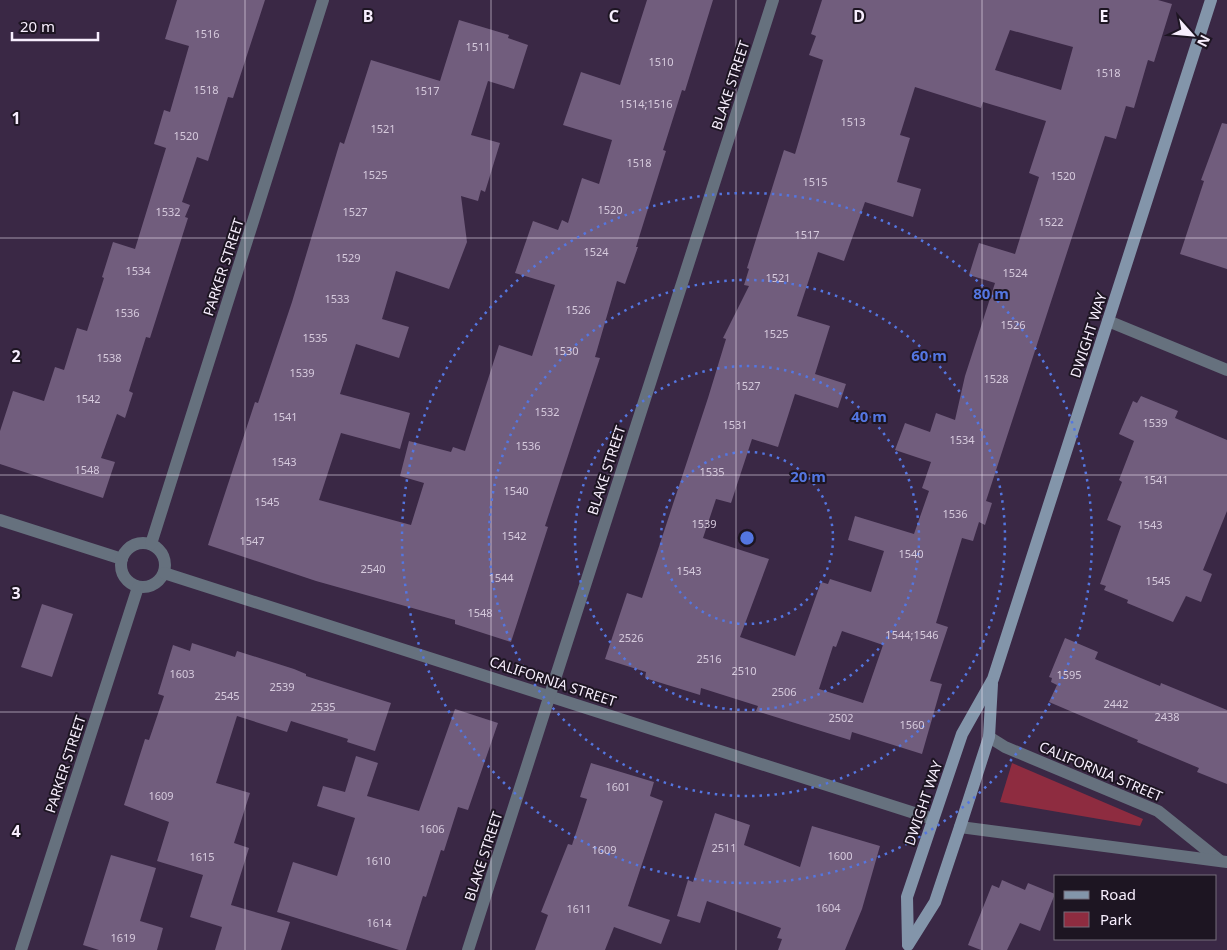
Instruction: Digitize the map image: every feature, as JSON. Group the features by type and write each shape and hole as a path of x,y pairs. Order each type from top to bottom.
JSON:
{"street":[{"name":"PARKER STREET","path":"151,544 324,0"},
{"name":"BLAKE STREET","path":"468,950 772,0"},
{"name":"DWIGHT WAY","path":"907,947 907,897 962,734 993,679 1211,0"},
{"path":"1108,321 1227,370"},
{"path":"0,520 122,559"},
{"path":"136,544 151,544 163,556 164,573 154,585 138,587 131,584 123,573 122,559 127,550 136,544"},
{"name":"CALIFORNIA STREET","path":"164,573 933,819"},
{"name":"PARKER STREET","path":"20,950 138,587"},
{"name":"DWIGHT WAY","path":"907,947 935,902 960,826 988,738 993,679"},
{"name":"CALIFORNIA STREET","path":"988,738 1158,810 1223,861"},
{"name":"CALIFORNIA STREET","path":"960,826 1223,861"}],"green space":[{"path":"1012,763 1143,819 1140,826 1000,802"}],"building":[{"path":"177,0 265,0 233,98 228,97 208,161 197,157 182,202 190,205 185,217 188,218 150,338 146,337 129,391 133,393 125,418 117,414 101,458 115,462 103,498 0,464 0,431 13,391 44,401 55,367 64,370 77,328 87,331 113,242 135,249 166,148 154,144 164,110 170,112 189,46 165,39"},
{"path":"647,0 713,0 685,91 682,90 663,150 666,151 636,247 638,247 625,284 617,281 595,357 600,358 545,526 548,527 511,642 455,624 455,620 316,581 208,545 255,402 258,403 292,302 340,142 344,144 371,60 440,81 459,20 509,35 508,38 528,45 514,89 488,81 471,135 500,143 485,192 481,190 478,201 461,196 467,242 449,289 396,271 382,319 409,327 399,358 356,344 340,394 410,413 400,449 341,433 319,500 411,525 424,483 400,476 409,441 451,452 453,447 465,451 499,345 532,356 555,285 515,273 533,221 558,230 562,220 568,223 582,178 599,184 612,140 563,125 581,72 620,85"},
{"path":"822,0 1158,0 1172,4 1154,62 1148,60 1134,108 1126,106 1116,139 1105,136 986,501 992,503 985,525 979,522 973,541 962,538 936,623 948,627 930,681 942,684 922,754 852,732 850,740 756,711 758,706 701,688 700,695 645,678 646,672 605,659 627,593 642,598 708,398 726,339 723,338 749,286 744,285 749,269 747,268 784,150 795,154 823,60 809,55 816,36 811,34","holes":["1010,30 1073,47 1061,90 995,70","915,87 981,108 983,102 1046,121 1029,173 1039,177 1015,254 979,243 969,275 995,283 965,376 955,420 936,413 930,432 905,423 895,450 931,462 922,488 929,491 914,534 855,516 848,540 884,551 871,592 830,579 828,584 821,582 795,656 740,637 769,559 703,538 716,499 731,503 752,439 778,447 795,394 838,408 846,384 815,374 830,326 797,316 818,252 844,261 865,202 913,217 921,189 897,182 910,138 900,135","842,631 883,645 863,703 819,689 833,646 836,647"]},
{"path":"1222,123 1227,124 1227,269 1180,254 1204,181 1201,180"},
{"path":"1141,396 1178,411 1175,418 1227,440 1227,511 1203,570 1212,574 1201,602 1186,596 1173,622 1127,603 1128,600 1104,590 1106,586 1100,584 1121,526 1107,520 1122,482 1119,480 1134,441 1119,434 1133,401 1137,403"},
{"path":"42,604 73,614 52,677 21,667"},
{"path":"1065,638 1098,652 1095,659 1160,686 1161,683 1227,710 1227,784 1197,772 1199,768 1049,702 1057,685 1051,682 1052,678 1049,677"},
{"path":"192,643 235,657 237,651 294,669 306,674 306,676 391,703 375,751 347,742 348,739 291,721 287,732 237,716 216,783 250,793 234,843 249,848 231,905 290,922 281,950 215,950 222,927 190,917 203,875 157,861 169,822 124,805 145,739 149,740 164,696 158,694 173,645 190,651"},
{"path":"455,709 498,723 468,810 458,807 444,851 441,850 426,897 423,896 406,950 399,950 277,912 293,862 337,876 355,818 317,806 323,786 345,792 356,756 378,763 367,796 419,811"},
{"path":"591,763 654,782 650,796 663,801 628,906 670,920 661,944 614,927 605,950 535,950 548,915 541,912 568,844 572,845 587,799 580,797"},
{"path":"715,813 750,825 744,845 800,867 812,826 880,846 862,909 845,950 778,950 782,939 777,938 781,928 707,901 700,923 677,916 688,880 693,882"},
{"path":"111,855 156,868 140,921 163,928 157,950 99,950 83,945"},
{"path":"1002,880 1025,890 1028,883 1054,894 1040,931 1020,923 1007,950 981,950 968,945 992,885 999,888"}]}
